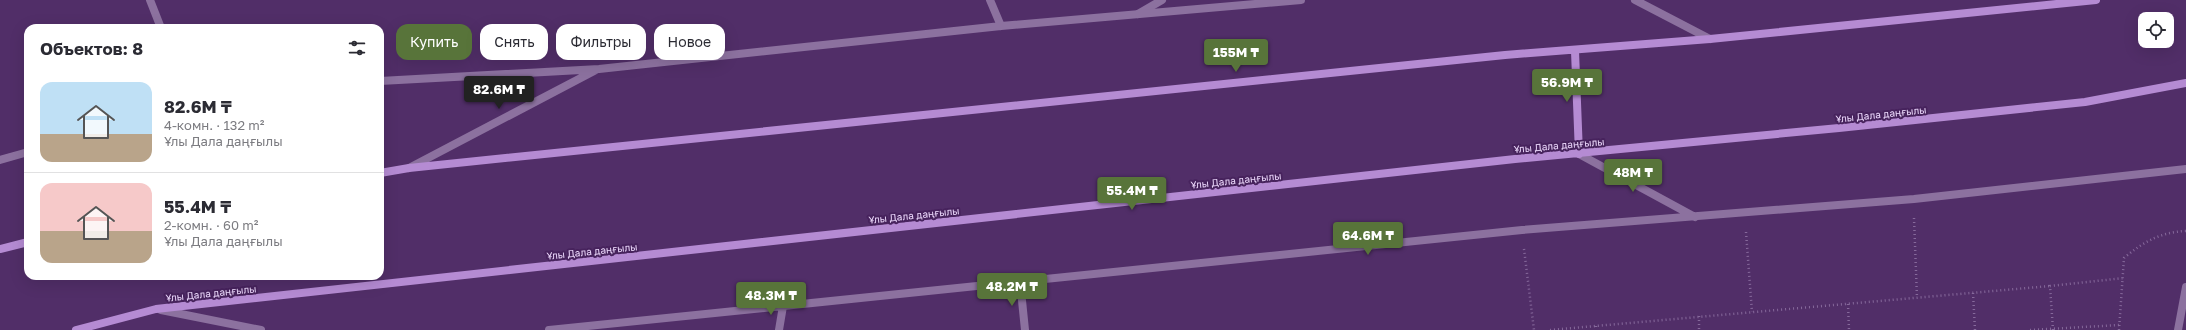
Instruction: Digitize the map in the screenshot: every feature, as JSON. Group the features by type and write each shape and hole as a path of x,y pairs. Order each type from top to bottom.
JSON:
{"main road":[{"path":"384,172 409,168 1498,56 1710,39 2096,0"},
{"path":"1575,51 1579,154"},
{"name":"Ұлы Дала даңғылы","path":"76,330 156,309 1579,154 2085,102 2186,83"},
{"path":"0,249 24,243"}],"street":[{"path":"150,0 159,24"},
{"path":"990,0 1001,26"},
{"path":"1138,14 1162,0"},
{"path":"384,80 598,69 1001,26 1300,0"},
{"path":"1635,0 1710,39"},
{"path":"409,168 598,69"},
{"path":"0,160 24,153"},
{"path":"1579,154 1695,217"},
{"path":"549,330 1522,230 1914,199 2186,169"},
{"path":"1020,281 1024,330"},
{"path":"2178,330 2186,287"},
{"path":"779,330 784,306"},
{"path":"156,309 261,330"}],"path":[{"path":"1914,199 1916,298"},
{"path":"1745,213 1752,312"},
{"path":"1522,230 1534,330"},
{"path":"2119,330 2124,278 2124,258 2147,240 2171,232 2186,231"},
{"path":"1550,330 2050,286 2124,278"},
{"path":"2050,286 2053,330"},
{"path":"1973,292 1975,330"},
{"path":"1848,304 1849,330"},
{"path":"1699,316 1699,330"},
{"path":"2030,330 2053,330 2119,325"}]}
